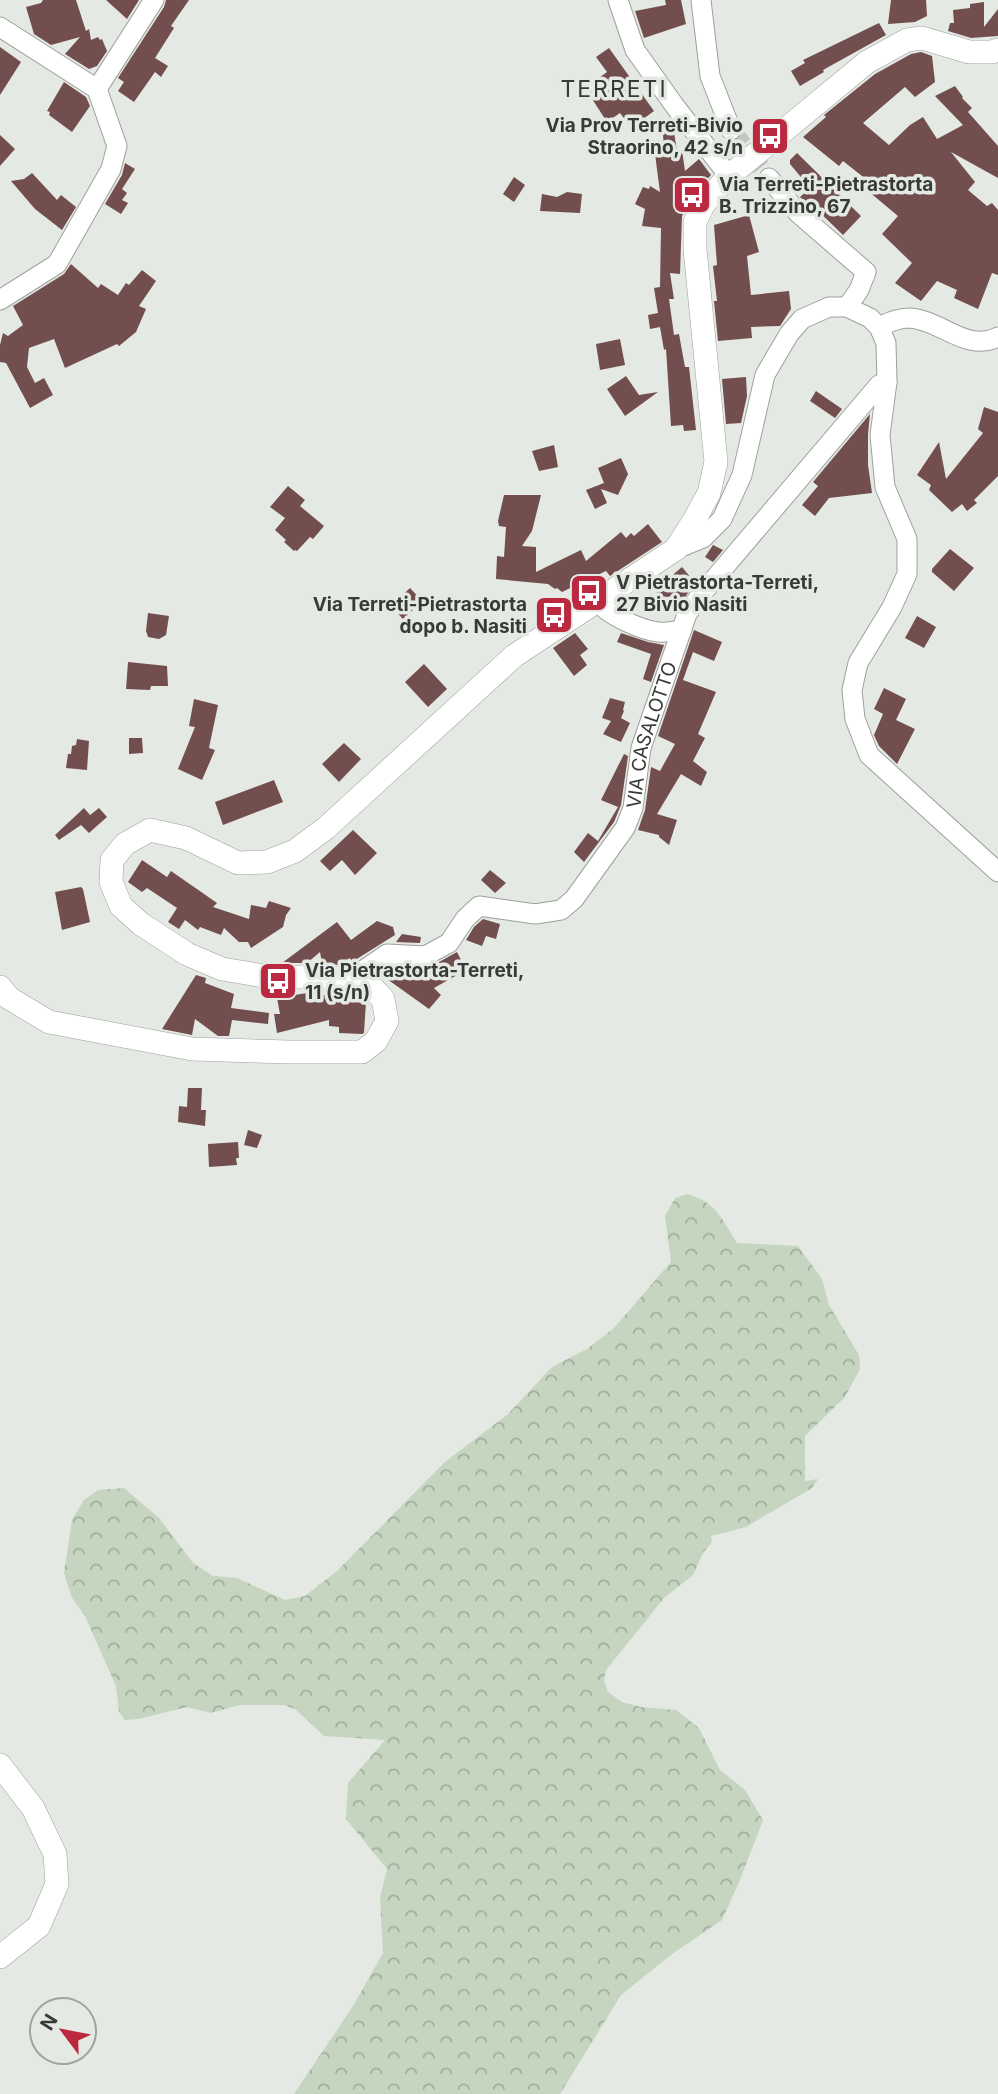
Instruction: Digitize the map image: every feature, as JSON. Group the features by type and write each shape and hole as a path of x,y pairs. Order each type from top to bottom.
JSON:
{"main road":[{"path":"0,987 9,998 49,1022 192,1049 362,1052 376,1041 387,1021 383,999 367,982 234,971 222,969 187,954 141,924 121,906 111,882 112,860 125,844 150,830 186,838 238,863 267,862 295,851 326,828 514,656 676,549 709,493 716,462 695,249 695,222 703,205 729,177 867,62 907,40 922,38 969,52 998,50"},
{"path":"0,1765 33,1808 55,1854 57,1884 39,1926 0,1957"}],"street":[{"path":"97,89 154,0"},
{"path":"618,0 635,50 729,177"},
{"path":"701,0 710,76 731,130"},
{"path":"0,27 97,89 117,146 111,169 57,264 0,300"},
{"path":"769,178 798,213 866,272 859,290 847,307"},
{"path":"676,549 703,538 722,519 742,475 765,375 789,334 802,319 829,307 847,307 870,318 879,327 886,343 887,382 880,435 881,448 885,487 907,539 906,574 892,607 858,663 852,690 855,719 869,755 998,872"},
{"path":"879,327 896,319 912,318 980,343 998,337"},
{"name":"VIA CASALOTTO","path":"361,982 365,969 387,954 425,957 449,943 465,919 479,906 535,914 561,910 574,899 625,828 633,808 642,748 687,614 879,385 887,382"},
{"path":"597,601 603,610 636,626 659,632 682,630"}],"green space":[{"path":"688,1194 712,1207 737,1243 798,1246 822,1279 829,1305 859,1355 860,1369 845,1397 805,1436 805,1481 818,1479 812,1488 746,1527 711,1536 712,1542 703,1553 693,1575 664,1598 606,1670 604,1681 608,1692 622,1702 641,1707 676,1710 699,1728 720,1770 745,1790 763,1820 740,1880 722,1920 672,1954 621,1995 560,2094 294,2094 353,2006 383,1953 380,1898 387,1869 346,1819 348,1783 385,1740 324,1736 295,1709 284,1705 240,1705 211,1713 187,1707 125,1720 119,1712 116,1686 85,1616 72,1598 64,1573 72,1520 84,1500 98,1490 124,1488 159,1518 193,1563 213,1576 237,1578 285,1600 305,1596 337,1571 446,1461 507,1415 552,1367 587,1349 614,1328 671,1262 665,1216 675,1198"}],"building":[{"path":"43,0 76,0 91,40 98,37 102,39 107,51 97,66 89,69 65,54 80,37 51,45 34,34 26,7"},
{"path":"106,0 139,0 127,19"},
{"path":"166,0 189,0 171,26 174,28 155,58 168,66 161,77 155,72 134,102 118,91 124,82 118,78"},
{"path":"665,0 681,0 686,24 644,38 635,11 666,5"},
{"path":"891,0 926,0 927,16 915,22 888,24"},
{"path":"984,2 984,27 998,9 998,36 971,38 948,31 950,23 954,23 953,10 970,8 970,4"},
{"path":"879,23 886,35 800,86 791,71 805,63 803,60"},
{"path":"0,47 21,62 0,95"},
{"path":"609,48 654,111 631,128 620,113 607,122 585,88 607,72 596,57"},
{"path":"921,52 932,56 935,82 915,97 905,87 863,123 889,145 923,117 937,139 963,125 935,96 955,86 972,108 968,112 998,146 998,178 951,152 975,182 968,190 987,206 992,203 998,210 998,275 992,273 978,309 954,298 957,290 937,281 921,301 895,283 912,263 882,234 898,216 862,186 867,180 843,161 839,166 803,137 826,117 824,115 875,74 911,54"},
{"path":"64,82 86,97 90,106 72,132 47,111"},
{"path":"673,126 677,151 682,150 685,171 699,159 711,175 692,196 682,216 680,274 670,273 674,299 669,299 674,335 679,334 685,367 689,367 696,430 684,431 683,425 671,426 666,349 664,350 660,327 650,329 648,315 658,313 654,288 660,287 661,228 642,226 645,209 635,204 643,187 649,189 650,186 660,192 655,154 665,153 662,127"},
{"path":"0,135 15,149 0,166"},
{"path":"797,153 861,216 843,235 800,197 810,188 790,164 790,160"},
{"path":"125,163 135,169 122,189 127,193 122,200 128,203 121,214 105,204 122,175"},
{"path":"32,173 57,200 61,195 76,207 62,230 35,209 11,181 24,179"},
{"path":"514,177 525,185 514,202 503,194"},
{"path":"567,192 582,194 580,213 540,211 542,194 557,197"},
{"path":"749,215 759,252 747,256 751,295 789,291 791,309 780,326 751,327 752,338 718,341 714,301 717,301 713,266 717,265 714,225"},
{"path":"71,264 98,288 101,284 118,295 126,283 129,285 142,270 156,281 139,306 146,309 136,332 119,346 117,344 65,368 54,339 29,348 27,367 35,383 44,378 53,395 30,408 6,363 0,362 3,333 8,336 23,325 13,306 64,274"},
{"path":"620,339 625,365 600,370 596,344"},
{"path":"626,376 639,395 658,392 625,416 607,389"},
{"path":"746,377 747,396 741,423 726,424 722,379"},
{"path":"816,391 842,409 835,418 810,401"},
{"path":"984,407 998,412 998,476 974,500 977,503 967,511 962,504 952,512 929,490 931,485 917,475 939,442 946,479 983,433 978,429"},
{"path":"870,414 868,465 872,493 829,498 815,516 802,505 818,486 813,482"},
{"path":"554,445 558,467 539,471 532,451"},
{"path":"621,458 628,474 618,495 601,489 607,503 595,509 586,490 604,483 598,468"},
{"path":"288,486 305,500 300,506 324,526 297,551 284,542 286,540 275,530 285,518 270,507"},
{"path":"504,495 541,495 532,531 522,546 536,547 536,572 581,550 586,561 621,532 626,538 631,533 634,536 648,524 662,542 610,576 606,571 562,592 548,584 496,579 497,556 504,557 506,527 499,526 498,521"},
{"path":"713,545 723,550 713,562 705,557"},
{"path":"950,549 974,568 954,591 932,572"},
{"path":"682,567 695,583 676,610 671,610 655,590"},
{"path":"410,588 422,601 403,619 391,606"},
{"path":"148,613 169,616 166,635 159,639 148,637"},
{"path":"917,616 936,627 924,648 905,638"},
{"path":"694,630 722,642 714,661 693,652 683,680 716,692 698,734 705,738 693,761 707,772 701,786 681,774 657,814 677,820 669,845 659,835 638,830 645,810 651,767 660,771 675,744 658,736"},
{"path":"575,633 588,649 580,655 587,665 574,676 553,648"},
{"path":"621,633 664,645 651,682 643,679 651,654 617,642"},
{"path":"128,662 167,666 168,686 151,686 150,690 126,689"},
{"path":"424,664 447,689 428,707 405,682"},
{"path":"884,688 906,699 896,720 915,729 897,764 879,746 874,735 883,714 874,709"},
{"path":"610,698 625,702 621,718 630,723 621,742 603,734 611,721 602,718"},
{"path":"194,699 218,705 209,748 215,750 202,780 178,769 195,727 189,726"},
{"path":"129,738 142,738 143,753 129,754"},
{"path":"77,739 89,741 87,770 66,768 68,754 71,754"},
{"path":"344,743 361,759 339,782 322,764"},
{"path":"624,754 628,756 621,805 614,822 584,862 574,852 588,833 598,841 618,807 601,800"},
{"path":"274,780 283,802 223,825 215,802"},
{"path":"84,808 90,815 99,808 107,817 89,833 81,825 59,840 55,835"},
{"path":"353,830 377,853 355,875 342,860 330,871 320,861"},
{"path":"142,860 167,877 171,871 217,903 213,907 249,919 251,905 266,908 269,901 291,908 283,927 251,948 248,942 239,942 224,928 221,935 200,927 198,930 185,920 179,929 168,922 177,908 147,888 142,892 128,882"},
{"path":"490,870 506,883 495,893 481,880"},
{"path":"81,887 90,922 62,930 55,892"},
{"path":"483,919 500,924 496,939 486,936 482,946 466,940 474,927"},
{"path":"377,921 393,927 395,935 352,962 350,958 338,965 322,963 320,952 307,963 282,963 337,922 351,940"},
{"path":"402,934 421,937 420,943 396,942"},
{"path":"457,952 461,960 457,975 434,988 441,995 429,1009 380,974 390,966 430,967"},
{"path":"196,975 206,978 205,983 234,994 231,1008 269,1013 268,1024 232,1020 229,1036 218,1036 195,1019 192,1035 162,1029"},
{"path":"307,993 308,998 334,993 361,996 366,1002 364,1033 339,1033 339,1027 329,1026 329,1020 277,1033 274,1014 280,1014 277,998"},
{"path":"188,1088 202,1088 201,1110 206,1110 205,1126 178,1122 179,1106 187,1107"},
{"path":"248,1130 262,1135 257,1148 244,1145"},
{"path":"238,1142 237,1165 209,1167 208,1144"}],"tunnel":[{"path":"731,130 769,178"}],"place":[{"name":"Via Prov Terreti-Bivio Straorino, 42 s/n","path":"770,136"},
{"name":"Via Terreti-Pietrastorta B. Trizzino, 67","path":"692,195"},
{"name":"V Pietrastorta-Terreti, 27 Bivio Nasiti","path":"589,593"},
{"name":"Via Terreti-Pietrastorta dopo b. Nasiti","path":"554,615"},
{"name":"Via Pietrastorta-Terreti, 11 (s/n)","path":"278,981"}],"district":[{"name":"TERRETI","path":"614,89"}]}
